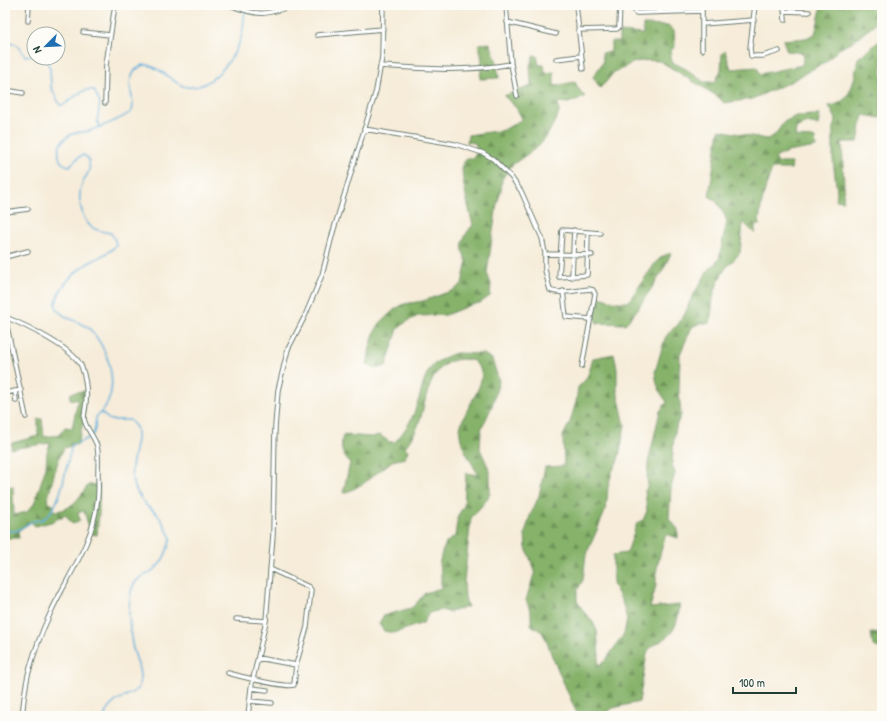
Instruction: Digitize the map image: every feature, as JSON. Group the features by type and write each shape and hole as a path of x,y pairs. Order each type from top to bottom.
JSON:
{"street":[{"path":"28,21 29,5"},
{"path":"105,103 106,65 115,5"},
{"path":"230,5 254,14 271,13 295,5"},
{"path":"248,716 251,688 266,621 273,535 275,427 278,390 288,349 305,316 322,275 333,232 376,91 384,28 383,5"},
{"path":"506,5 511,64 517,96"},
{"path":"576,5 583,69"},
{"path":"578,30 617,29 619,27 620,5"},
{"path":"635,5 636,13 702,11"},
{"path":"660,5 660,12"},
{"path":"702,5 702,50"},
{"path":"755,5 750,48 751,56 763,56 779,52"},
{"path":"784,5 785,20"},
{"path":"784,11 809,12"},
{"path":"702,24 754,20"},
{"path":"507,22 556,34"},
{"path":"317,35 384,28"},
{"path":"83,32 110,35"},
{"path":"556,60 581,56"},
{"path":"380,66 447,70 490,68 511,64"},
{"path":"5,90 23,93"},
{"path":"364,129 455,144 483,153 493,159 511,177 520,191 542,238 545,254 545,270 550,290 553,292 589,289 594,291 595,294 582,366"},
{"path":"5,212 28,209"},
{"path":"588,232 587,275 559,277 562,230 574,230 600,233"},
{"path":"572,277 574,230"},
{"path":"5,257 28,252"},
{"path":"545,254 592,255"},
{"path":"563,292 566,317 591,319"},
{"path":"5,317 26,418"},
{"path":"5,317 33,329 80,362 83,369 86,395 84,413 86,426 96,445 98,488 94,522 80,557 50,615 30,669 22,716"},
{"path":"5,393 21,390"},
{"path":"15,391 16,401"},
{"path":"228,673 253,680 293,686 296,665 307,627 311,590 309,587 270,569"},
{"path":"236,619 266,621"},
{"path":"258,658 296,665"},
{"path":"251,688 268,690"},
{"path":"249,701 272,703"}],"green space":[{"path":"822,5 882,5 882,18 854,41 839,49 827,61 790,82 752,99 724,103 717,96 660,61 652,60 636,62 628,65 614,72 600,88 593,77 603,62 602,53 611,52 611,42 619,42 619,32 643,34 643,25 668,26 674,31 675,47 670,51 672,62 686,69 704,82 715,82 721,70 722,54 725,51 731,69 757,67 760,74 802,65 804,53 787,51 783,40 806,38 815,34"},
{"path":"882,39 881,118 863,115 858,142 842,142 844,186 843,201 836,200 837,192 833,160 833,128 836,119 829,106 837,104 847,95 854,81 858,58"},
{"path":"490,43 496,59 499,78 480,79 482,60 479,44"},
{"path":"534,55 537,56 539,65 544,65 545,73 554,72 554,86 575,82 585,97 568,103 558,102 559,113 547,136 539,146 512,165 502,179 487,273 491,284 490,296 480,303 470,305 446,315 418,316 406,322 398,329 386,366 375,369 367,364 374,333 380,323 395,309 404,304 423,301 454,290 462,284 467,261 462,247 466,234 473,225 465,193 462,168 463,163 467,158 473,158 478,151 475,143 467,142 468,135 504,130 522,119 517,109 504,96 531,86 530,65"},
{"path":"820,115 818,125 805,123 796,128 795,137 815,138 816,147 787,152 775,158 778,163 792,163 791,169 772,169 763,197 759,225 755,225 755,234 743,222 740,253 725,269 718,282 714,293 710,323 700,323 692,327 680,354 679,391 681,415 674,437 672,465 675,473 671,488 669,519 678,529 678,538 666,534 659,558 656,573 656,585 650,608 680,605 675,626 670,634 648,650 639,702 613,708 602,716 578,716 546,639 542,632 531,625 531,613 526,600 535,571 526,548 525,533 530,516 539,496 545,467 564,466 563,436 570,422 576,402 578,387 590,371 593,358 614,354 617,368 617,390 625,425 618,460 612,472 608,487 604,514 586,555 583,580 577,591 577,601 584,612 592,620 597,631 599,656 598,666 605,661 624,634 627,619 622,601 613,584 613,555 627,553 637,523 643,520 647,511 645,491 648,486 648,463 660,411 667,402 657,384 655,372 665,338 671,330 677,326 707,272 719,259 727,221 716,201 709,196 719,130 767,139 775,135 784,122 796,116"},
{"path":"671,253 664,269 655,283 635,313 625,324 597,323 593,312 600,297 615,302 628,302 656,262 663,256"},
{"path":"456,353 484,354 492,359 499,381 492,406 481,430 480,449 490,471 490,494 471,518 464,581 465,597 468,607 450,612 440,610 429,613 423,623 394,633 384,631 379,624 383,616 411,608 425,593 441,588 441,571 439,565 446,543 455,536 458,515 464,506 466,473 478,475 461,440 460,428 479,386 481,371 474,361 465,359 451,361 442,366 431,383 427,393 418,426 405,447 408,450 405,458 392,461 364,483 343,493 350,463 342,450 343,435 372,437 380,435 389,442 395,442 411,419 426,375 430,368 444,358"},
{"path":"85,391 84,419 78,444 64,448 56,468 47,502 55,506 52,510 58,511 64,509 73,504 88,485 99,484 97,535 91,534 84,511 78,513 80,520 72,524 66,515 51,522 35,526 31,522 18,531 19,538 7,538 5,533 5,487 13,486 14,515 27,512 34,504 46,467 47,452 50,443 11,449 12,443 38,436 38,419 42,419 44,437 59,435 65,427 72,428 78,400 70,399 71,393"},
{"path":"871,633 882,634 882,649 873,646"}],"waterway":[{"path":"5,531 19,530 32,521 43,519 55,506 72,445 93,434 96,417 104,408 112,386 111,374 104,350 90,329 59,312 57,308 56,303 61,289 71,277 90,262 109,252 116,245 111,233 92,228 82,212 80,194 82,184 89,169 88,158 83,155 69,166 60,161 59,147 61,143 71,135 105,125 132,111 133,102 130,89 130,80 137,68 143,65 157,69 183,86 192,87 210,81 225,66 240,41 243,32 246,5"},
{"path":"5,43 16,44 26,56"},
{"path":"49,66 51,87 60,105 64,105 81,92 94,90 100,103 97,121 100,126"},
{"path":"101,413 110,420 130,420 136,427 137,438 132,466 132,479 138,493 148,507 161,519 171,538 168,548 159,564 152,571 136,581 131,592 129,623 132,644 140,673 138,689 115,702 107,710 104,716"}]}
